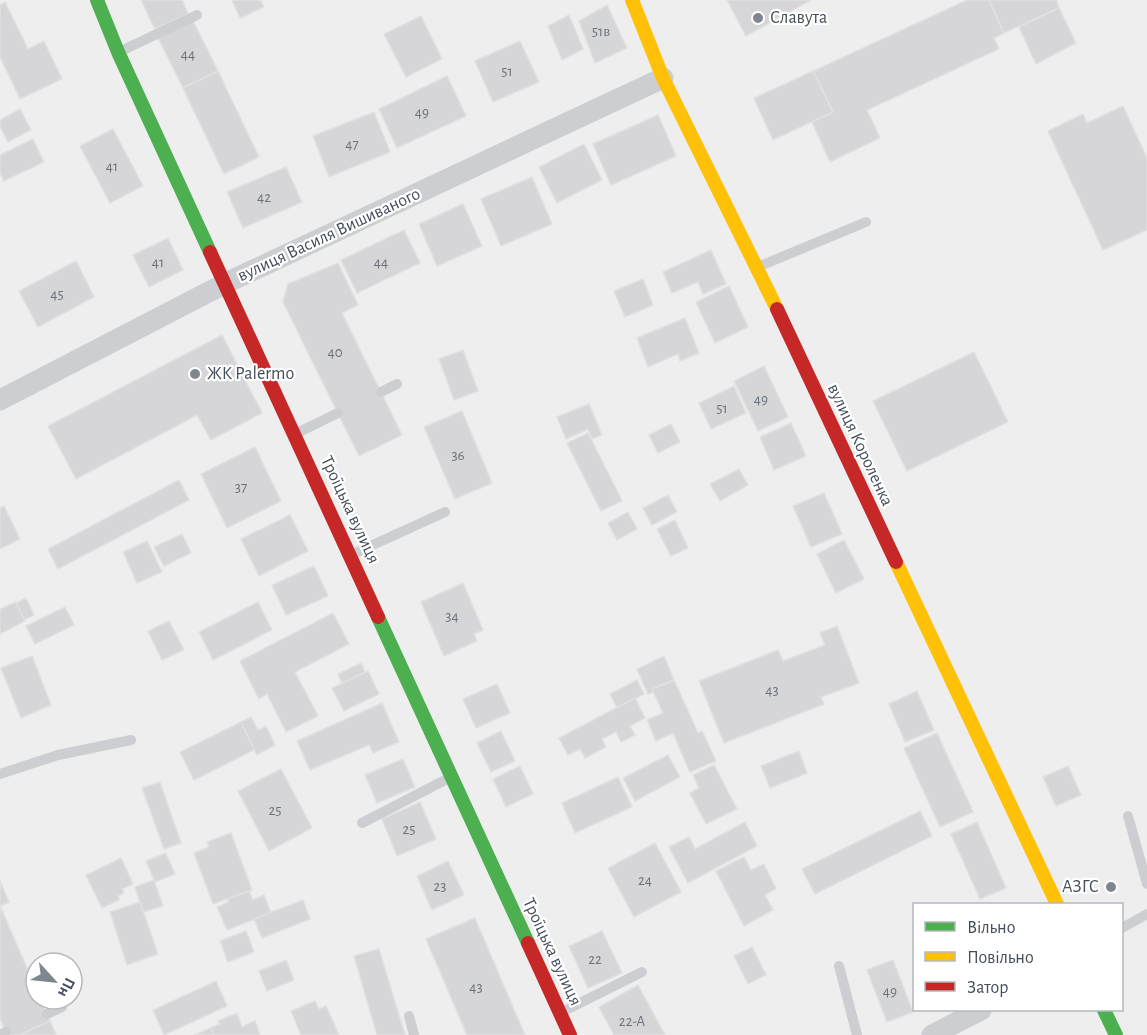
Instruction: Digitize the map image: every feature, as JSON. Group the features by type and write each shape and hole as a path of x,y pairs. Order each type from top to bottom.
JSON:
{"street":[{"name":"Троїцька вулиця","path":"97,0 118,52 570,1035"},
{"name":"вулиця Короленка","path":"632,0 663,78 757,267 1057,903"},
{"name":"вулиця Василя Вишиваного","path":"0,400 226,283 663,78"},
{"path":"932,1035 979,1011"},
{"path":"1104,1011 1116,1035"}],"lane":[{"path":"118,52 197,15"},
{"path":"757,267 866,222"},
{"path":"381,392 397,384"},
{"path":"295,434 338,413"},
{"path":"351,555 445,512"},
{"path":"0,774 58,755 131,740"},
{"path":"362,823 452,777"},
{"path":"1128,816 1147,884"},
{"path":"1123,927 1147,914"},
{"path":"839,966 857,1035"},
{"path":"561,1013 642,972"},
{"path":"47,1014 53,1011"},
{"path":"409,1016 414,1035"}],"building":[{"path":"141,0 182,0 188,14 155,29"},
{"path":"232,0 260,0 264,7 240,18"},
{"name":"Славута","path":"727,0 811,0 746,36"},
{"path":"967,0 989,0 1004,33 994,38 999,49 867,110 880,138 830,162 812,122 833,112 813,71"},
{"path":"989,0 1056,0 1059,8 1004,33"},
{"path":"5,2 28,49 44,41 62,79 20,99 0,57 0,5"},
{"path":"607,5 627,48 595,63 579,21"},
{"path":"1059,8 1076,43 1036,64 1019,27"},
{"path":"569,15 583,49 562,60 548,26"},
{"path":"421,16 442,59 406,77 384,34"},
{"path":"193,21 218,71 183,88 158,38"},
{"path":"520,41 539,82 493,102 475,61"},
{"path":"218,71 259,157 224,174 183,88"},
{"path":"813,71 833,112 773,140 754,98"},
{"path":"447,76 466,116 397,148 379,109"},
{"path":"1123,106 1147,158 1147,230 1103,250 1048,131 1083,114 1087,123"},
{"path":"20,109 31,130 8,142 0,127 0,120"},
{"path":"374,112 390,152 329,177 313,136"},
{"path":"658,115 676,156 611,185 593,144"},
{"path":"113,129 143,186 110,203 80,146"},
{"path":"33,139 44,162 4,181 0,173 0,155"},
{"path":"584,144 602,180 557,203 539,167"},
{"path":"286,167 302,202 243,228 227,192"},
{"path":"532,177 552,224 501,246 481,199"},
{"path":"463,204 482,246 437,266 419,224"},
{"path":"404,230 420,263 357,293 341,260"},
{"path":"168,238 183,270 149,287 133,255"},
{"path":"711,250 726,284 703,294 698,282 672,293 663,272"},
{"path":"76,261 94,297 38,327 19,291"},
{"path":"338,263 358,305 342,313 402,435 359,456 283,302 288,284"},
{"path":"643,279 653,305 625,317 614,291"},
{"path":"729,286 748,327 715,343 696,302"},
{"path":"685,318 699,353 680,361 678,354 648,367 637,338"},
{"name":"ЖК Palermo","path":"222,335 262,413 211,440 197,415 76,479 48,426"},
{"path":"463,350 478,391 454,400 439,359"},
{"path":"974,352 1008,422 907,471 873,401"},
{"path":"764,366 788,417 758,431 734,381"},
{"path":"734,386 746,413 711,429 699,403"},
{"path":"589,404 602,435 592,439 588,429 566,439 557,417"},
{"path":"462,411 492,483 455,499 424,427"},
{"path":"791,423 806,456 774,470 760,437"},
{"path":"671,424 680,442 658,453 649,435"},
{"path":"588,433 622,501 601,511 567,443"},
{"path":"255,447 281,501 227,528 201,474"},
{"path":"739,469 748,485 720,501 710,484"},
{"path":"179,480 189,500 58,569 48,549"},
{"path":"824,493 842,534 811,547 793,506"},
{"path":"668,495 677,512 652,525 643,508"},
{"path":"4,506 20,539 0,549 0,508"},
{"path":"628,512 637,529 617,540 608,523"},
{"path":"290,515 308,551 259,576 241,539"},
{"path":"675,520 688,548 671,556 657,529"},
{"path":"182,534 191,553 164,566 154,547"},
{"path":"844,540 864,579 836,593 817,554"},
{"path":"147,541 162,572 137,583 123,552"},
{"path":"314,566 328,596 286,615 272,585"},
{"path":"463,583 483,630 474,634 477,641 444,656 421,602"},
{"path":"26,598 34,615 24,620 16,603"},
{"path":"16,602 25,621 0,634 0,609"},
{"path":"258,602 272,630 213,660 199,632"},
{"path":"65,607 74,625 35,644 26,626"},
{"path":"333,613 349,644 295,672 318,716 286,732 267,694 259,699 240,661"},
{"path":"169,621 184,650 162,660 148,631"},
{"path":"837,626 859,683 821,697 824,704 724,743 699,681 778,650 783,661 825,645 820,633"},
{"path":"32,656 51,705 21,718 1,668"},
{"path":"664,656 674,680 652,689 654,692 648,694 637,669"},
{"path":"361,663 365,672 342,683 338,674"},
{"path":"368,671 379,694 344,711 332,688"},
{"path":"637,680 644,694 617,708 610,694"},
{"path":"674,680 698,733 702,731 716,761 690,772 673,733 656,741 647,720 663,713 652,689"},
{"path":"497,684 510,713 476,728 463,699"},
{"path":"917,691 934,730 905,742 889,704"},
{"path":"635,698 645,718 630,726 635,735 621,742 616,732 602,739 606,747 585,758 580,749 568,755 559,738"},
{"path":"382,703 399,742 373,753 369,745 310,770 297,741"},
{"path":"251,717 258,730 266,726 275,745 257,755 241,722"},
{"path":"241,722 254,750 194,780 180,752"},
{"path":"501,731 515,761 491,772 477,743"},
{"path":"937,733 973,812 940,827 904,748"},
{"path":"799,751 807,773 770,788 761,766"},
{"path":"668,755 680,777 635,801 623,778"},
{"path":"403,759 415,787 377,803 365,775"},
{"path":"714,765 737,809 706,824 690,793 699,788 693,775"},
{"path":"520,766 533,794 506,807 493,779"},
{"path":"1068,766 1081,795 1056,806 1043,777"},
{"path":"281,769 312,828 269,851 238,791"},
{"path":"618,777 632,807 575,833 562,803"},
{"path":"160,782 181,843 164,849 142,788"},
{"path":"420,802 436,839 397,856 382,819"},
{"path":"920,811 932,836 815,894 802,869"},
{"path":"745,822 757,846 688,883 669,847 689,837 695,849"},
{"path":"977,822 1006,888 980,899 951,834"},
{"path":"231,833 252,890 213,904 194,853 209,847 207,842"},
{"path":"655,843 681,892 634,917 608,868"},
{"path":"166,853 175,874 155,882 146,861"},
{"path":"744,857 751,870 764,864 776,889 765,895 773,910 744,926 716,871"},
{"path":"121,858 133,884 122,889 124,893 118,896 119,900 102,908 86,875"},
{"path":"448,861 464,895 432,910 417,876"},
{"path":"154,880 163,906 143,912 135,887"},
{"path":"0,881 9,902 0,906"},
{"path":"249,891 253,900 264,895 271,913 227,930 217,907 229,902 227,899"},
{"path":"303,900 310,919 262,938 254,919"},
{"path":"140,902 158,954 127,965 110,912"},
{"path":"0,906 24,961 24,1011 45,1011 50,1021 20,1035 7,1035 0,1018"},
{"path":"475,918 525,1035 467,1035 426,939"},
{"path":"246,931 254,952 228,962 220,941"},
{"path":"602,931 622,973 588,988 569,946"},
{"path":"752,947 766,975 748,984 734,956"},
{"path":"379,949 405,1035 377,1035 354,956"},
{"path":"286,960 294,980 267,991 259,971"},
{"path":"893,960 913,1012 887,1022 867,970"},
{"path":"216,981 227,1006 164,1035 153,1010"},
{"path":"638,985 665,1035 614,1035 599,1007"},
{"path":"315,1001 319,1009 326,1006 339,1035 301,1035 291,1011"},
{"path":"237,1013 242,1027 255,1021 260,1035 214,1035 211,1028 220,1024 218,1021"},
{"path":"50,1021 56,1035 20,1035"},
{"path":"211,1028 214,1035 194,1035"}],"traffic: fast":[{"path":"97,0 118,52 210,252"},
{"path":"378,617 528,943"},
{"path":"1104,1011 1116,1035"}],"traffic: slow":[{"path":"632,0 663,78 777,309"},
{"path":"896,562 1057,903"}],"traffic: jam":[{"path":"210,252 378,617"},
{"path":"777,309 896,562"},
{"path":"528,943 570,1035"}],"place":[{"name":"Славута","path":"758,18"},
{"name":"ЖК Palermo","path":"195,374"},
{"name":"АЗГС","path":"1111,887"}]}
